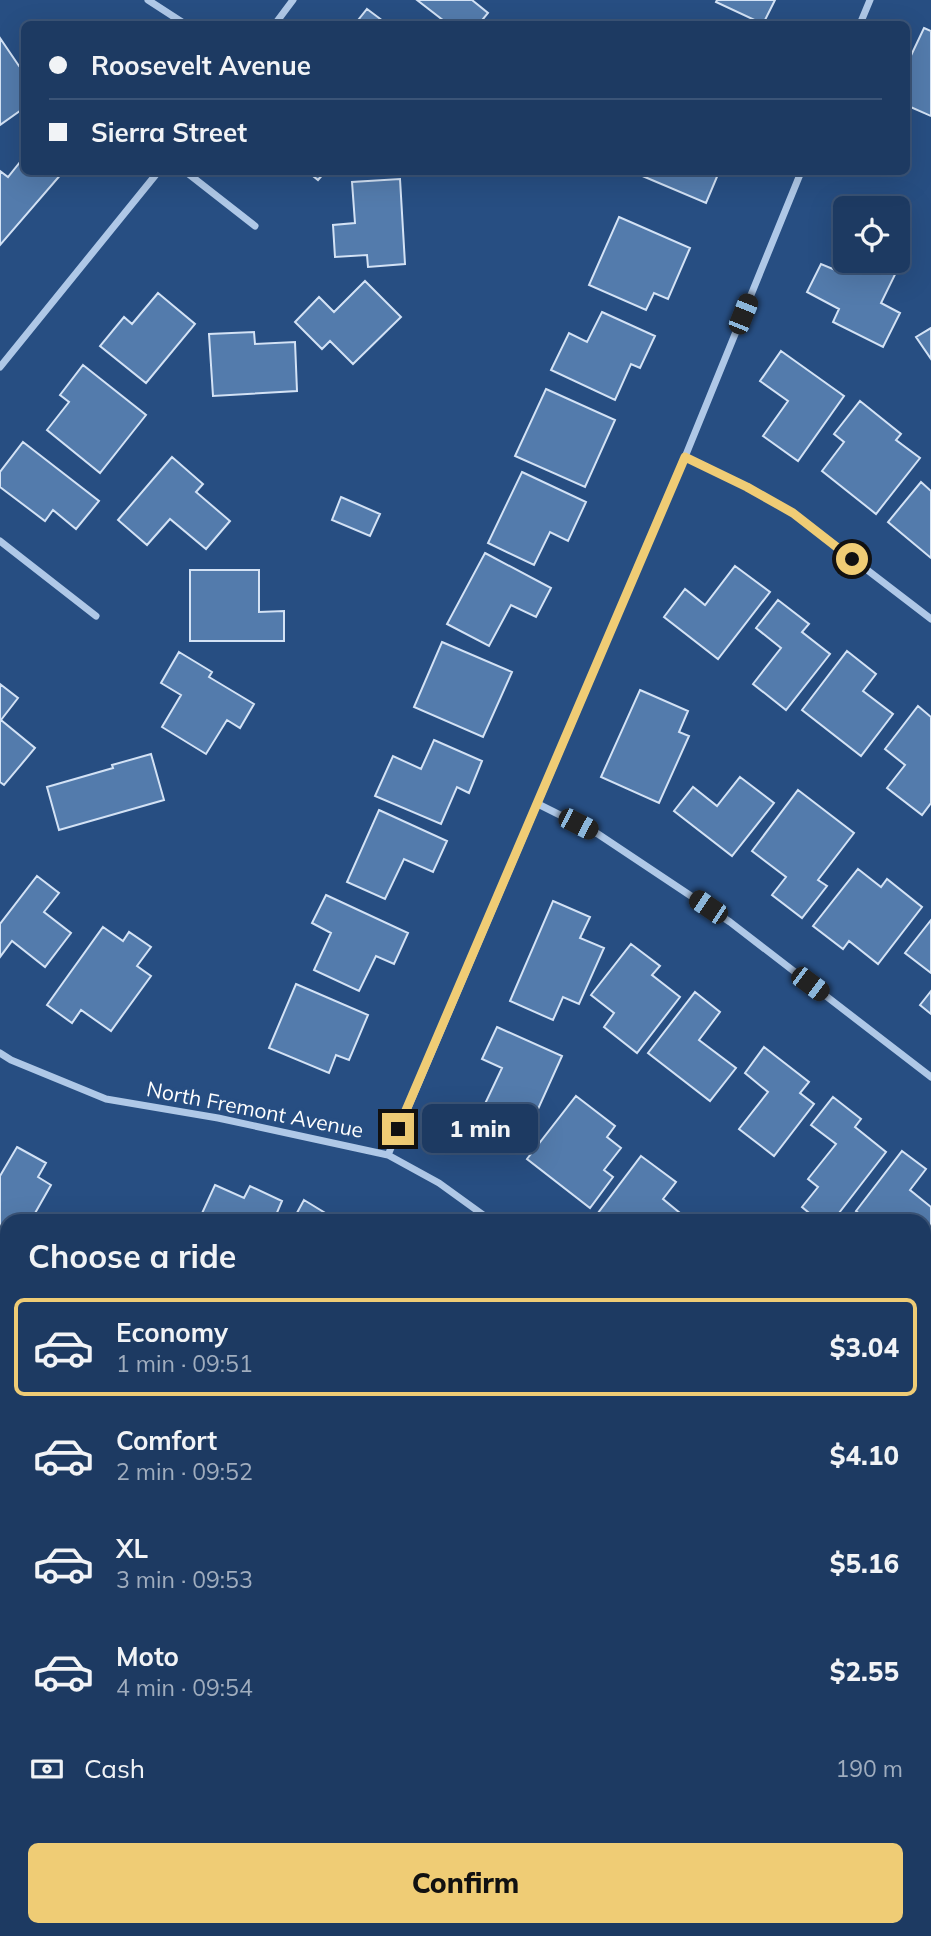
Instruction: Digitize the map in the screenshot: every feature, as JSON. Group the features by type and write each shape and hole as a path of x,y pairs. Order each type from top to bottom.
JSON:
{"street":[{"path":"148,0 180,21"},
{"path":"277,21 293,0"},
{"path":"861,21 870,0"},
{"path":"0,367 156,175"},
{"path":"190,175 255,226"},
{"path":"388,1154 685,457 800,175"},
{"path":"685,457 793,513 931,619"},
{"path":"0,541 96,616"},
{"path":"538,804 598,834 730,922 931,1077"},
{"name":"North Fremont Avenue","path":"0,1053 106,1099 218,1118 388,1154 439,1183 482,1214"}],"building":[{"path":"417,0 472,0 488,13 481,21 444,21"},
{"path":"775,0 764,21 757,21 716,2"},
{"path":"367,9 383,21 357,21"},
{"path":"924,28 931,31 931,116 910,107 910,58"},
{"path":"0,38 19,66 21,65 21,110 0,125"},
{"path":"21,161 21,175 60,175 0,245 0,171 8,177"},
{"path":"640,175 718,175 706,203"},
{"path":"400,179 405,264 368,267 367,255 335,257 333,225 355,223 352,182"},
{"path":"619,217 690,248 668,299 654,293 646,310 589,285"},
{"path":"821,264 833,269 833,273 896,273 881,303 900,313 883,347 833,322 839,309 807,292"},
{"path":"365,281 401,317 353,364 330,341 322,349 295,322 319,297 334,312"},
{"path":"158,293 195,324 146,383 100,346 124,317 132,324"},
{"path":"602,312 655,336 640,368 631,364 615,400 551,370 569,333 587,342"},
{"path":"931,328 931,359 916,337"},
{"path":"254,332 255,344 295,342 297,391 213,396 209,334"},
{"path":"781,351 844,396 798,461 763,436 788,401 760,381"},
{"path":"83,365 146,415 100,473 47,430 69,402 60,395"},
{"path":"546,389 615,420 585,487 515,456"},
{"path":"860,401 901,434 896,440 920,458 876,514 822,471 844,442 834,434"},
{"path":"23,442 99,501 76,529 53,510 45,521 0,487 0,472"},
{"path":"172,457 203,484 196,492 230,521 206,549 170,519 147,545 118,520"},
{"path":"522,472 586,502 568,541 550,532 534,565 488,543"},
{"path":"921,482 931,491 931,558 888,522"},
{"path":"341,497 380,514 370,536 332,520"},
{"path":"485,553 551,588 536,617 511,605 489,646 447,624"},
{"path":"735,566 770,592 718,659 664,617 685,589 705,605"},
{"path":"190,570 259,570 259,612 284,611 284,641 190,641"},
{"path":"778,600 809,624 802,632 830,654 786,710 753,684 781,648 756,628"},
{"path":"442,642 512,672 483,737 414,707"},
{"path":"847,651 876,674 863,691 893,714 861,756 802,710"},
{"path":"179,652 212,672 209,677 254,704 240,728 227,720 206,754 162,727 181,695 161,683"},
{"path":"0,684 18,698 1,720 35,748 4,785 0,782"},
{"path":"640,690 688,711 679,732 689,736 659,803 601,777"},
{"path":"918,706 931,717 931,803 922,815 887,788 905,765 885,749"},
{"path":"434,740 482,761 469,793 457,787 441,824 375,796 393,756 421,769"},
{"path":"151,754 164,800 59,830 47,787"},
{"path":"740,777 774,803 732,856 674,811 693,787 717,806"},
{"path":"798,790 854,833 818,880 827,886 802,918 772,895 786,877 752,851"},
{"path":"379,810 447,841 433,872 404,859 385,899 347,882"},
{"path":"858,869 881,887 887,879 922,907 878,964 849,941 843,949 813,926"},
{"path":"37,876 59,893 44,912 71,933 45,967 12,941 0,957 0,924"},
{"path":"326,895 408,933 394,964 376,956 359,991 314,970 331,933 312,923"},
{"path":"553,901 590,917 580,938 604,948 579,1004 563,997 553,1020 510,1001"},
{"path":"931,920 931,973 905,953"},
{"path":"103,927 123,941 129,932 151,947 137,966 151,976 111,1031 81,1010 72,1023 47,1005"},
{"path":"631,944 660,966 652,975 680,997 637,1053 604,1027 614,1013 591,995"},
{"path":"296,984 368,1015 349,1060 336,1055 329,1073 269,1048"},
{"path":"931,991 931,1014 920,1005"},
{"path":"695,992 720,1012 699,1040 736,1068 710,1101 648,1053"},
{"path":"497,1027 562,1056 520,1149 474,1127 502,1068 482,1059"},
{"path":"764,1047 809,1082 800,1093 814,1104 774,1156 739,1129 768,1092 745,1073"},
{"path":"576,1096 615,1126 607,1137 621,1148 604,1170 613,1177 590,1208 527,1159"},
{"path":"833,1097 861,1119 855,1127 886,1152 838,1214 810,1214 802,1207 818,1187 808,1179 836,1144 811,1125"},
{"path":"17,1147 46,1163 38,1177 51,1185 35,1214 0,1214 0,1176"},
{"path":"902,1151 926,1169 910,1190 931,1207 931,1214 860,1214 856,1211"},
{"path":"641,1156 676,1182 663,1199 681,1214 597,1214"},
{"path":"215,1185 244,1198 250,1186 282,1201 276,1214 202,1214"},
{"path":"304,1200 327,1214 296,1214"}],"route":[{"path":"398,1129 685,457 793,513 852,559"}]}
